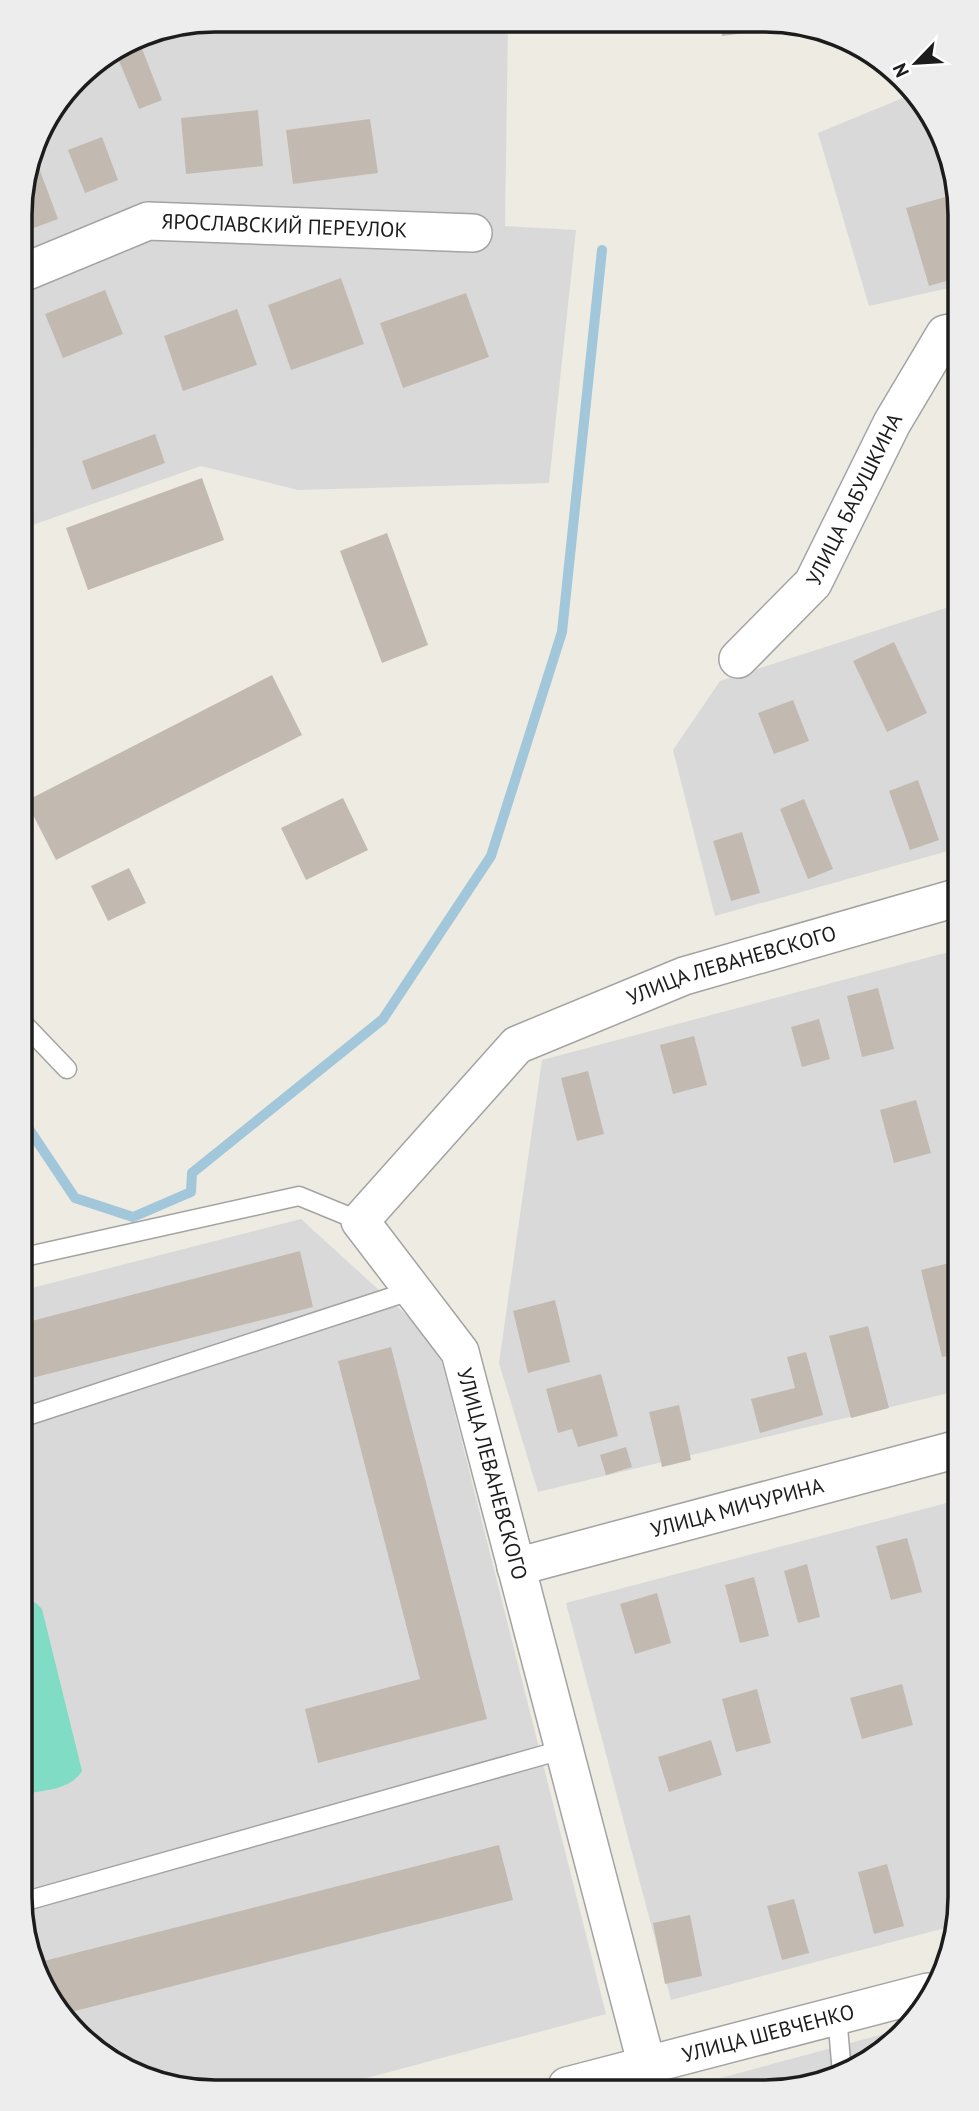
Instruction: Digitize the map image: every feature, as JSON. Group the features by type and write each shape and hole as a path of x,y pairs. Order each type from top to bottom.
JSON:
{"street":[{"name":"ЯРОСЛАВСКИЙ ПЕРЕУЛОК","path":"32,269 148,221 473,233"},
{"name":"УЛИЦА БАБУШКИНА","path":"738,659 813,583 892,423 945,334 948,333"},
{"name":"УЛИЦА ЛЕВАНЕВСКОГО","path":"648,2066 460,1352 360,1221 517,1045 684,976 948,900"},
{"name":"УЛИЦА МИЧУРИНА","path":"516,1567 947,1452"},
{"name":"УЛИЦА ШЕВЧЕНКО","path":"591,2080 919,1994"}],"lane":[{"path":"32,1032 67,1069"},
{"path":"32,1255 299,1196 360,1221"},
{"path":"32,1414 413,1290"},
{"path":"32,1899 565,1749"},
{"path":"837,2016 841,2063"}],"shaded area":[{"path":"203,32 508,32 505,226 576,230 549,483 298,490 201,466 32,525 32,203 41,156 62,113 85,85 113,62 145,45 179,35"},
{"path":"906,98 923,123 941,167 948,215 948,288 869,306 818,133"},
{"path":"948,607 948,851 715,916 673,750 720,681"},
{"path":"948,952 947,1393 538,1492 499,1363 542,1060"},
{"path":"301,1219 437,1343 606,2014 359,2080 215,2080 179,2076 134,2061 94,2034 69,2008 45,1966 33,1920 32,1288"},
{"path":"947,1503 947,1908 944,1928 671,2000 566,1603"},
{"path":"886,2034 845,2061 812,2073 764,2080 713,2080"}],"green space":[{"path":"32,1602 42,1609 82,1771 71,1782 32,1793"}],"building":[{"path":"721,32 753,32 722,36"},
{"path":"141,47 162,100 139,109 118,59"},
{"path":"258,110 263,166 186,174 181,118"},
{"path":"370,119 378,173 293,184 286,130"},
{"path":"102,137 118,180 85,193 68,150"},
{"path":"38,166 58,219 32,229 32,203"},
{"path":"946,197 948,280 929,286 906,208"},
{"path":"341,278 364,344 291,370 268,305"},
{"path":"105,290 123,334 63,358 45,314"},
{"path":"466,293 489,357 403,388 380,323"},
{"path":"237,309 257,365 183,391 164,336"},
{"path":"155,434 165,463 92,490 82,461"},
{"path":"202,478 224,540 88,590 66,528"},
{"path":"387,533 428,645 382,663 340,551"},
{"path":"894,642 927,713 887,732 853,661"},
{"path":"272,675 302,735 56,860 32,813 32,798"},
{"path":"793,700 809,741 774,754 758,713"},
{"path":"918,780 939,840 910,850 889,791"},
{"path":"343,798 368,850 306,880 281,828"},
{"path":"804,799 833,869 808,879 780,809"},
{"path":"742,832 760,893 731,901 713,841"},
{"path":"129,868 146,903 108,921 91,886"},
{"path":"878,988 894,1049 862,1057 847,996"},
{"path":"819,1019 830,1059 802,1067 791,1027"},
{"path":"694,1036 707,1085 673,1094 660,1045"},
{"path":"588,1071 604,1134 577,1141 561,1078"},
{"path":"916,1100 931,1153 894,1163 880,1110"},
{"path":"300,1251 313,1307 32,1378 32,1321"},
{"path":"947,1263 947,1356 942,1357 921,1270"},
{"path":"555,1300 570,1362 528,1373 513,1311"},
{"path":"868,1326 889,1408 851,1418 829,1336"},
{"path":"391,1347 487,1719 318,1763 305,1709 420,1679 338,1361"},
{"path":"806,1352 823,1415 760,1433 751,1399 795,1388 787,1357"},
{"path":"601,1374 618,1436 578,1447 572,1429 558,1433 546,1389"},
{"path":"679,1405 691,1460 662,1467 649,1412"},
{"path":"626,1447 632,1467 606,1475 600,1455"},
{"path":"907,1538 922,1592 891,1600 876,1546"},
{"path":"807,1564 820,1617 798,1623 784,1571"},
{"path":"754,1577 769,1636 740,1643 725,1585"},
{"path":"657,1593 671,1643 635,1654 620,1604"},
{"path":"902,1684 913,1725 862,1739 850,1698"},
{"path":"757,1689 771,1743 736,1752 722,1699"},
{"path":"711,1740 722,1775 669,1792 658,1757"},
{"path":"499,1845 513,1900 72,2012 56,1988 43,1961"},
{"path":"887,1864 904,1926 874,1934 858,1872"},
{"path":"794,1899 809,1953 782,1960 767,1906"},
{"path":"690,1915 702,1976 665,1984 653,1923"}],"waterway":[{"path":"32,1134 75,1198 133,1217 191,1192 192,1173 383,1019 491,856 562,632 602,250"}]}
